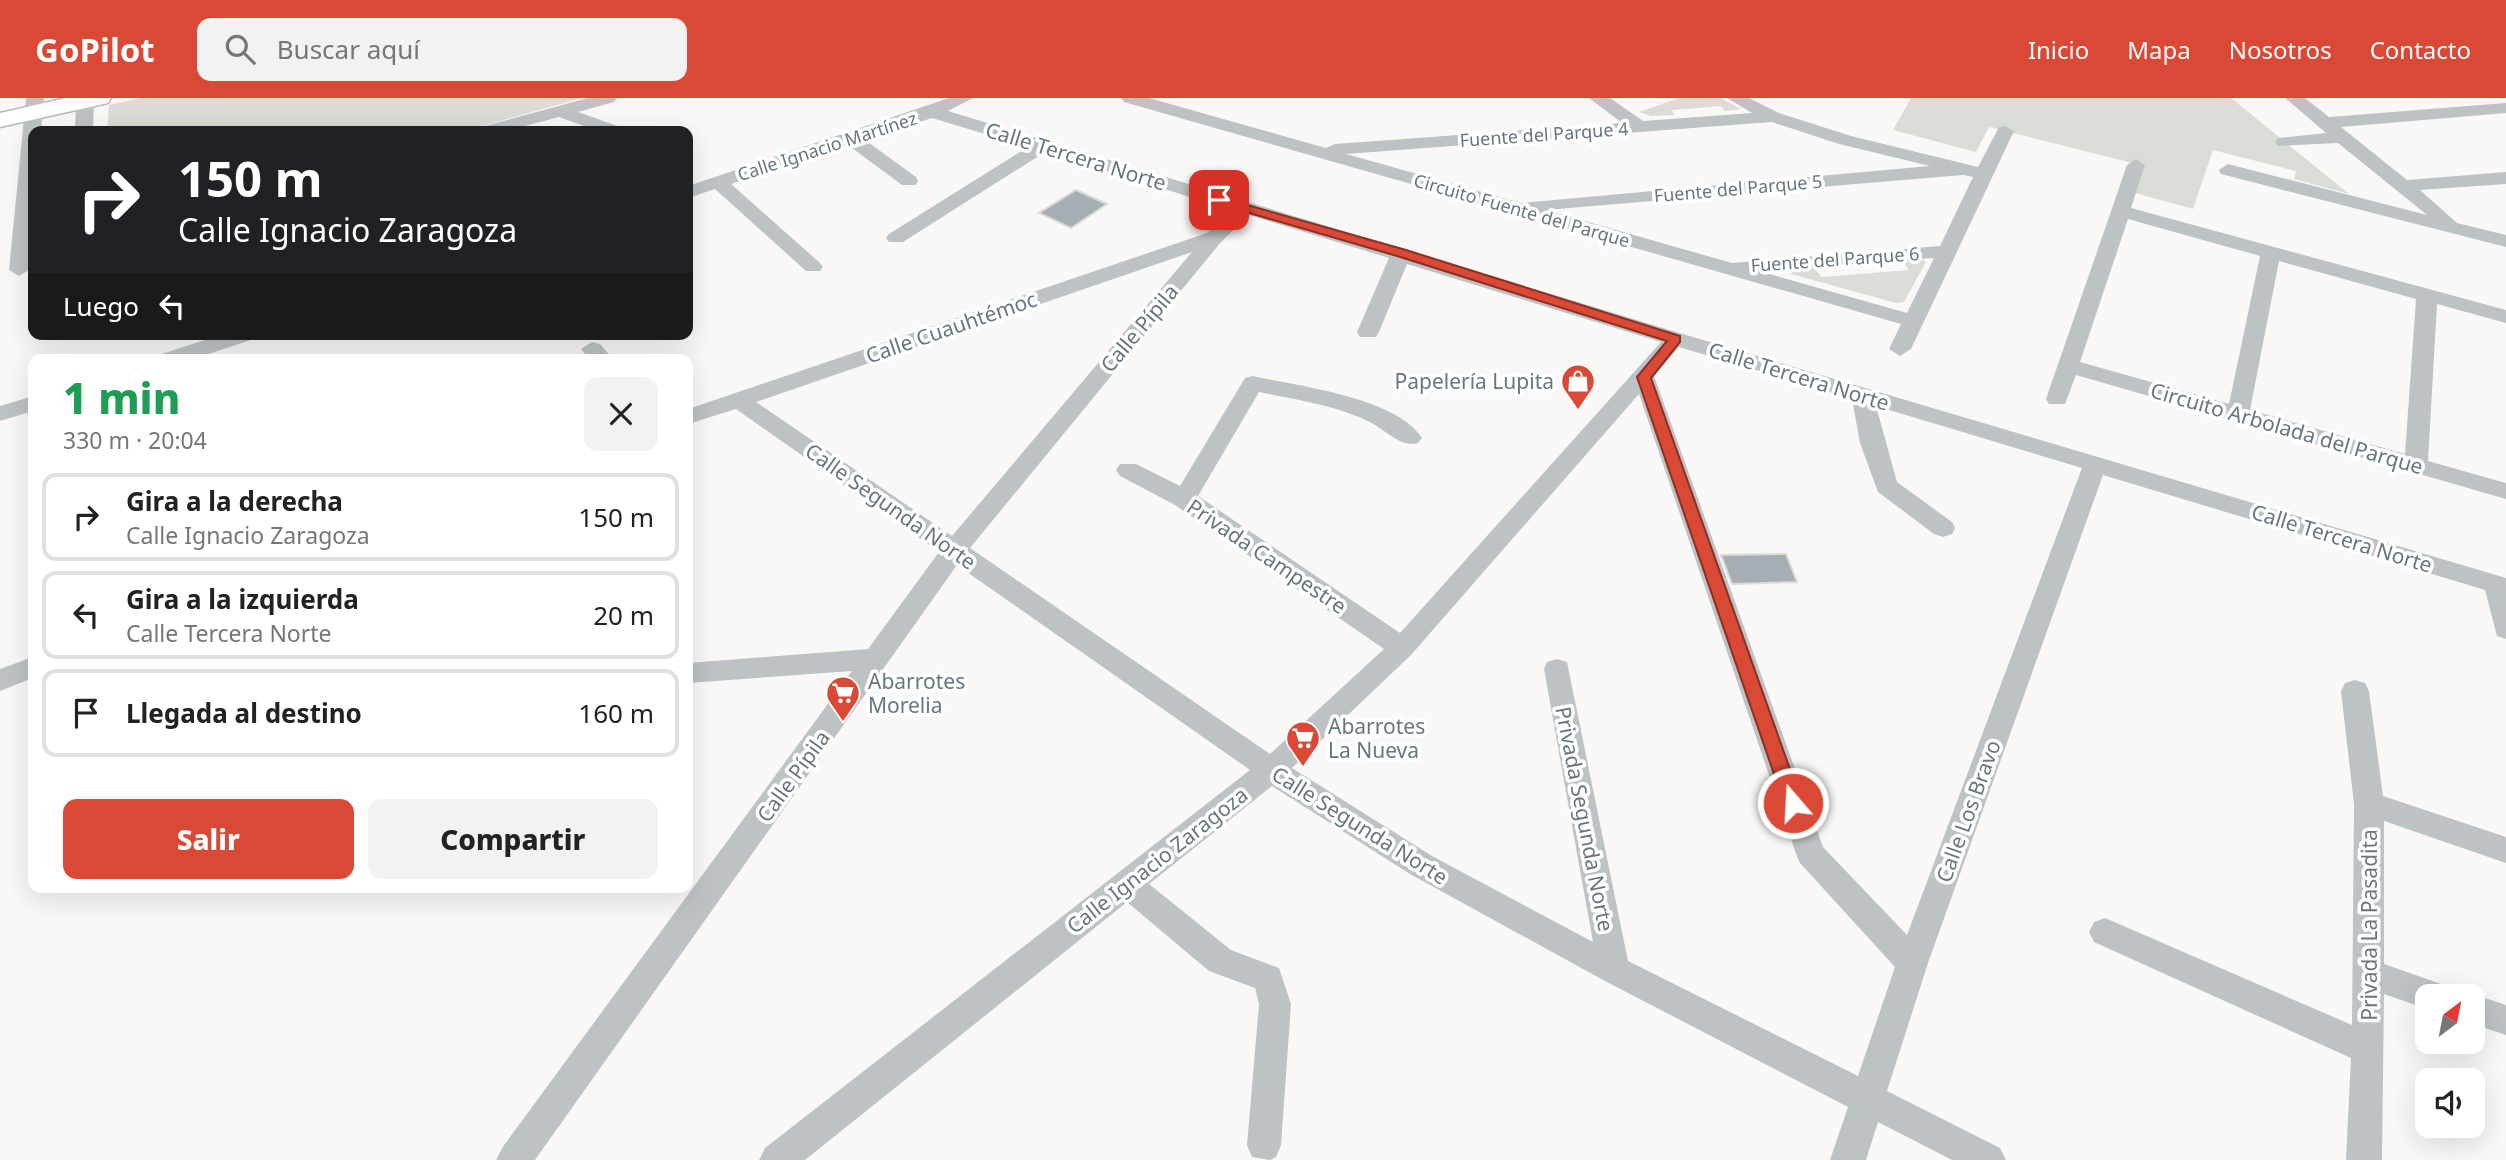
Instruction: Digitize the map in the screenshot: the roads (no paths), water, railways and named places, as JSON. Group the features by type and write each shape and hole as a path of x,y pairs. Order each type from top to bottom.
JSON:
{"main road":[{"path":"0,105 90,99"},
{"path":"0,120 34,103"}],"street":[{"path":"504,126 608,98"},
{"name":"Calle Ignacio Martínez","path":"704,186 932,112 961,98"},
{"path":"1135,99 1178,98"},
{"path":"1598,98 1638,126"},
{"path":"1736,98 1773,117 1845,140 1984,174"},
{"path":"2294,98 2455,228"},
{"path":"85,126 90,99"},
{"name":"Circuito Fuente del Parque","path":"1135,99 1913,321"},
{"path":"32,126 34,103"},
{"path":"2324,123 2500,106"},
{"path":"560,111 600,126"},
{"name":"Calle Tercera Norte","path":"932,112 1402,253 1675,339 2501,585"},
{"name":"Fuente del Parque 4","path":"1315,151 1773,117"},
{"path":"1900,349 2005,131"},
{"path":"2284,142 2342,137"},
{"path":"850,138 909,181"},
{"path":"895,238 1043,146"},
{"path":"17,271 28,162"},
{"path":"2057,399 2136,165"},
{"name":"Fuente del Parque 5","path":"1514,207 1963,169"},
{"path":"2228,170 2506,241"},
{"path":"2403,186 2506,178"},
{"path":"704,186 813,267"},
{"name":"Calle Pípila","path":"514,1160 954,550 1214,238 1245,208"},
{"path":"2121,211 2506,317"},
{"name":"Calle Cuauhtémoc","path":"693,415 1214,238"},
{"name":"Fuente del Parque 6","path":"1723,267 1947,251"},
{"path":"1368,332 1402,253"},
{"path":"2238,414 2271,253"},
{"path":"2416,465 2427,296"},
{"name":"Calle Ignacio Zaragoza","path":"777,1160 1271,770 1402,648 1675,339"},
{"path":"185,354 228,340"},
{"name":"Circuito Arbolada del Parque","path":"2068,366 2506,491"},
{"path":"1644,377 1811,853 1912,963"},
{"path":"1184,499 1253,383 1373,413 1395,423 1410,438"},
{"path":"1862,395 1872,443 1886,486 1943,528"},
{"name":"Calle Segunda Norte","path":"737,399 1271,770 1421,865 1614,970 1988,1160"},
{"path":"0,414 28,405"},
{"name":"Calle Los Bravo","path":"1848,1160 1912,963 2095,464"},
{"name":"Privada Campestre","path":"1128,470 1184,499 1402,648"},
{"path":"2501,585 2506,629"},
{"path":"693,673 877,659"},
{"name":"Privada Segunda Norte","path":"1557,668 1614,970"},
{"path":"0,680 28,669"},
{"name":"Privada La Pasadita","path":"2355,691 2369,804 2368,1049 2364,1160"},
{"path":"2369,804 2506,850"},
{"path":"1127,884 1220,961 1268,978 1275,1004 1264,1145"},
{"path":"2105,932 2368,1049"},
{"path":"2369,974 2415,990"},
{"path":"2485,1013 2506,1020"}],"place":[{"name":"Papelería Lupita","path":"1578,411"},
{"name":"Abarrotes Morelia","path":"843,723"},
{"name":"Abarrotes La Nueva","path":"1303,768"}]}
